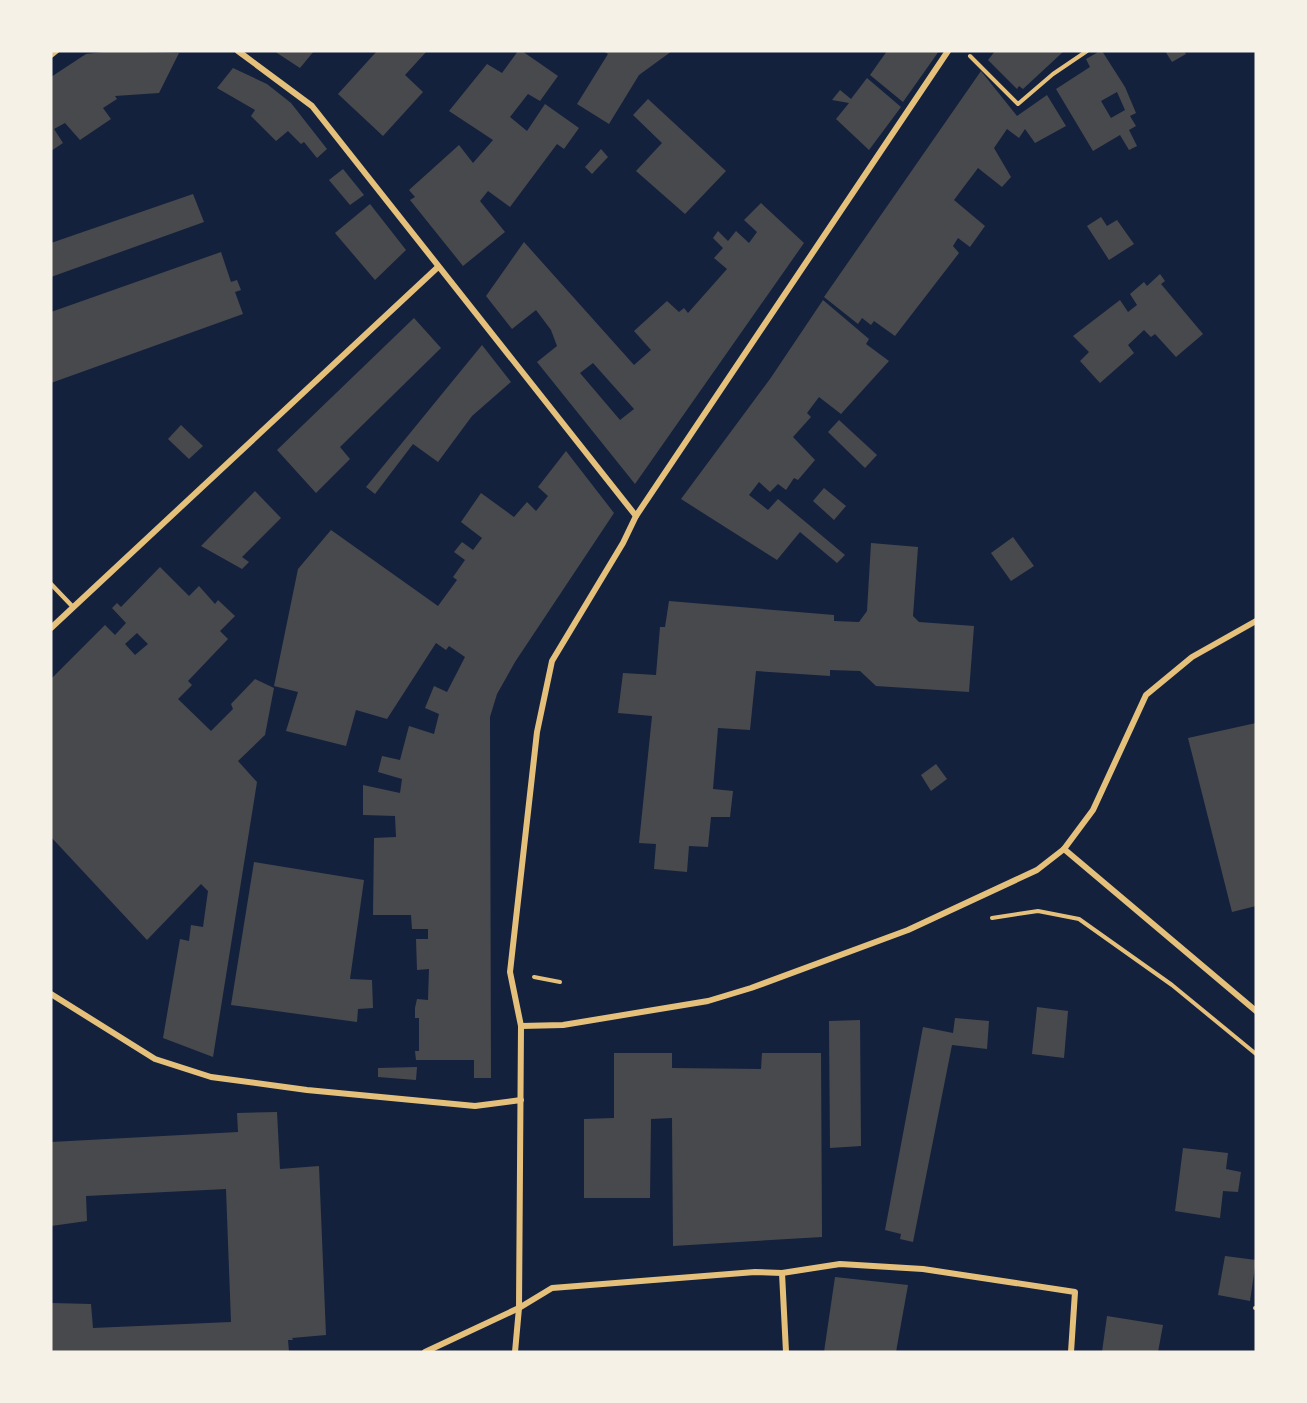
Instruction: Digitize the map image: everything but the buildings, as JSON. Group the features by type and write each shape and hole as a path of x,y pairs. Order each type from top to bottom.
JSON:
{"street":[{"path":"51,55 56,51"},
{"path":"238,51 312,106 636,516"},
{"path":"515,1352 519,1308 521,1026 510,972 537,732 552,661 623,543 636,516 948,51"},
{"path":"51,628 438,267"},
{"path":"521,1026 563,1025 708,1001 751,988 908,930 1037,870 1064,849 1092,810 1146,695 1192,657 1256,621"},
{"path":"1064,849 1256,1011"},
{"path":"51,994 154,1059 211,1077 307,1090 475,1106 521,1100"},
{"path":"425,1352 519,1308 552,1288 755,1272 782,1273 840,1264 923,1269 1075,1292 1071,1352"},
{"path":"782,1273 786,1352"}],"lane":[{"path":"51,584 73,607"}],"path":[{"path":"965,51 1017,104 1053,74 1087,51"},
{"path":"957,908 988,919 1038,911 1080,917 1172,985 1256,1054"}]}
